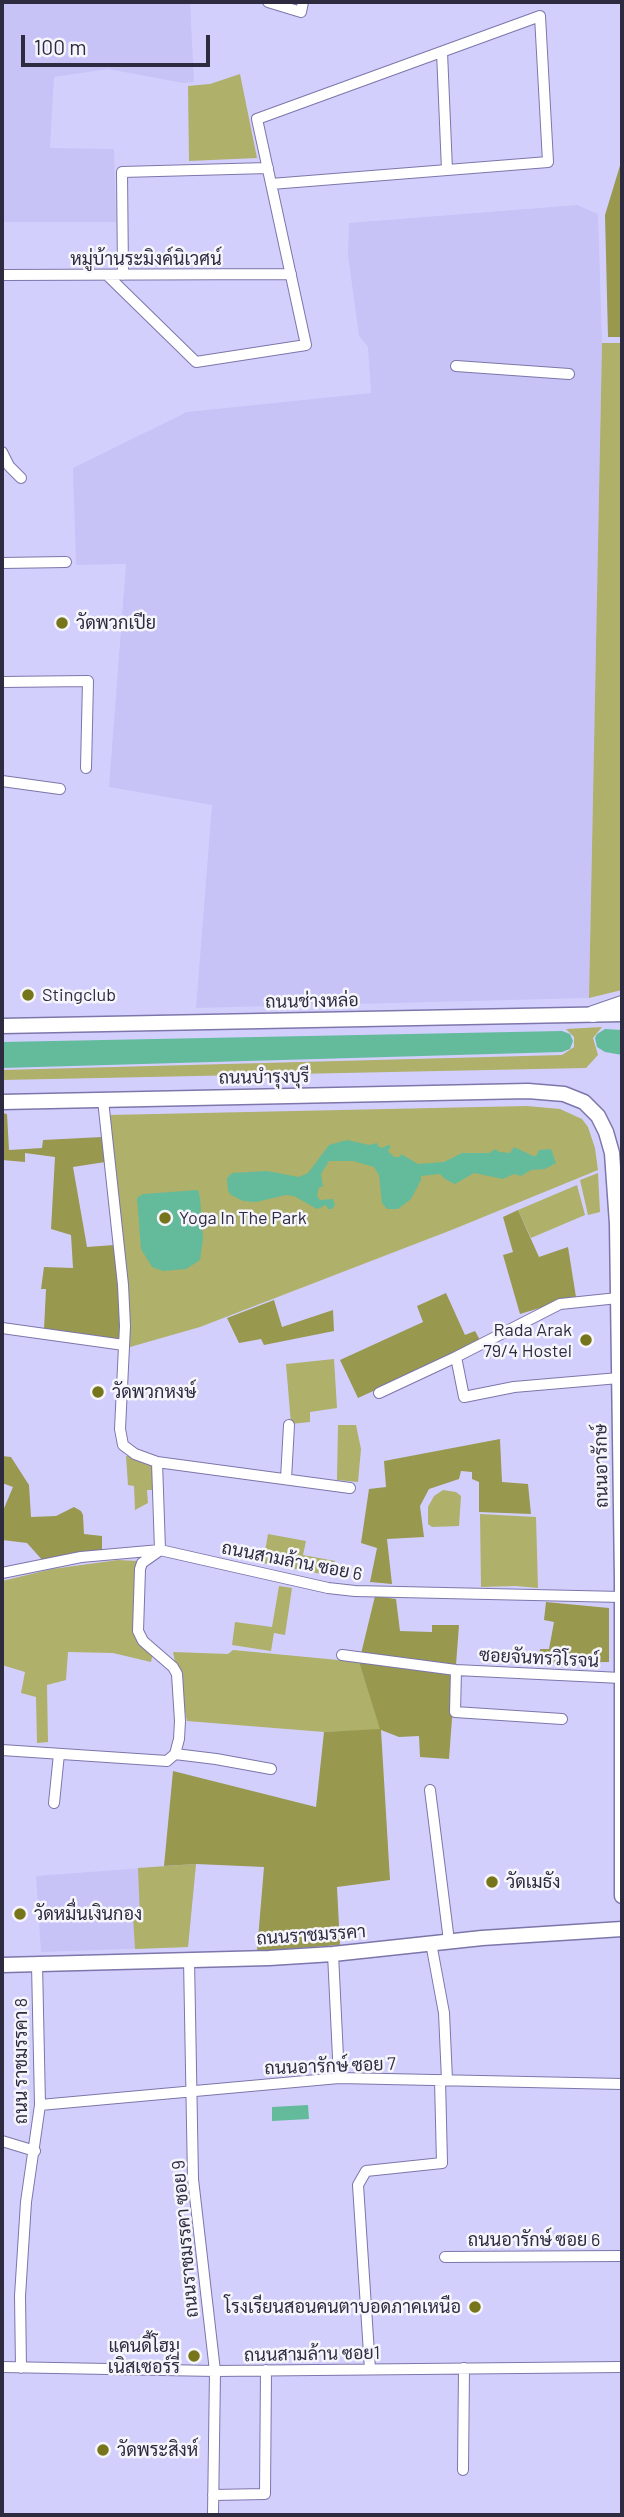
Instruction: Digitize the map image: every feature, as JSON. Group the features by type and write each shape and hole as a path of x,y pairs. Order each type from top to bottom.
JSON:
{"main road":[{"path":"593,1014 622,1003"},
{"name":"ถนนช่างหล่อ","path":"2,1027 622,1014"},
{"name":"ถนนบำรุงบุรี","path":"2,1102 527,1091"},
{"name":"ถนนอารักษ์","path":"527,1091 564,1094 584,1102 598,1116 606,1132 615,1169 622,1597 622,1896"},
{"name":"ถนนราชมรรคา","path":"2,1965 269,1958 449,1941 622,1929"}],"street":[{"path":"268,2 301,12 303,2"},
{"path":"107,275 196,362 306,345 291,274 271,184 257,119 540,16 548,162 271,184"},
{"path":"442,52 447,170"},
{"path":"123,275 122,172 268,168"},
{"name":"หมู่บ้านระมิงค์นิเวศน์","path":"2,275 291,274"},
{"path":"456,366 569,374"},
{"path":"2,452 9,466 21,478"},
{"path":"2,563 66,562"},
{"path":"2,682 89,681 86,768"},
{"path":"2,781 60,789"},
{"path":"103,1100 123,1285 124,1345 120,1429 123,1446 135,1454 157,1462 349,1488"},
{"path":"379,1393 560,1304 618,1298"},
{"path":"2,1328 124,1345"},
{"path":"456,1357 464,1397 514,1387 619,1378"},
{"path":"286,1479 289,1425"},
{"path":"2,1750 167,1761 175,1754 180,1721 177,1674 173,1667 143,1641 138,1631 140,1569 142,1563 160,1550 157,1462"},
{"name":"ถนนสามล้าน ซอย 6","path":"2,1573 81,1557 160,1550 328,1588 355,1591 622,1597"},
{"name":"ซอยจันทรวิโรจน์","path":"342,1655 456,1670 621,1678"},
{"path":"456,1670 455,1712 562,1719"},
{"path":"54,1804 59,1754"},
{"path":"175,1754 271,1769"},
{"path":"430,1790 449,1941"},
{"path":"370,2369 358,2185 366,2171 442,2164 444,2013 430,1943"},
{"path":"333,1954 340,2078"},
{"name":"ถนนราชมรรคา ซอย 9","path":"189,1959 193,2179 215,2371 213,2515"},
{"name":"ถนน ราชมรรคา 8","path":"21,2368 20,2296 26,2202 40,2105 37,1964"},
{"name":"ถนนอารักษ์ ซอย 7","path":"40,2105 340,2078 622,2084"},
{"path":"2,2141 35,2151"},
{"name":"ถนนอารักษ์ ซอย 6","path":"445,2257 622,2256"},
{"name":"ถนนสามล้าน ซอย1","path":"2,2367 215,2371 622,2367"},
{"path":"463,2470 464,2368"},
{"path":"213,2495 265,2494 266,2370"}],"shaded area":[{"path":"2,2 190,2 194,82 183,83 108,69 54,77 50,148 114,149 116,222 2,222"},
{"path":"240,74 257,158 189,161 188,86 210,84"},
{"path":"622,159 622,337 608,337 605,215"},
{"path":"577,205 598,214 602,343 589,998 196,1008 212,805 109,787 126,564 76,565 73,468 187,412 371,393 368,347 359,336 348,255 349,223"},
{"path":"602,343 622,343 622,990 589,998"},
{"path":"602,1027 593,1038 598,1055 586,1068 2,1080 2,1070 562,1055 574,1047 574,1037 566,1029"},
{"path":"605,1029 622,1030 622,1055 605,1052 597,1047 595,1038"},
{"path":"562,1031 570,1034 573,1041 570,1049 562,1052 2,1068 2,1042"},
{"path":"527,1106 560,1109 582,1119 588,1127 595,1148 598,1170 200,1327 130,1347 108,1115"},
{"path":"2,1113 7,1114 9,1150 42,1148 43,1140 102,1137 105,1162 73,1167 87,1247 114,1245 122,1324 120,1341 44,1329 46,1289 41,1289 44,1267 73,1268 71,1235 51,1229 55,1157 25,1153 25,1162 2,1160"},
{"path":"347,1140 369,1145 377,1143 382,1148 391,1146 388,1151 394,1157 400,1157 401,1154 418,1164 444,1162 462,1153 489,1153 496,1149 510,1153 514,1147 533,1156 536,1156 539,1150 551,1149 556,1163 545,1169 531,1170 521,1176 514,1174 503,1179 474,1173 455,1184 440,1174 421,1176 411,1199 398,1209 387,1209 382,1203 379,1175 374,1167 353,1161 329,1161 321,1174 323,1187 319,1187 317,1196 320,1200 333,1199 335,1205 332,1209 328,1209 326,1205 317,1209 294,1196 286,1195 256,1202 243,1201 228,1191 227,1178 232,1173 267,1171 299,1177 308,1173 329,1145"},
{"path":"598,1173 600,1212 588,1215 580,1180"},
{"path":"577,1185 585,1215 531,1238 518,1210"},
{"path":"198,1190 203,1239 200,1260 186,1269 163,1271 152,1267 141,1249 137,1198 143,1194"},
{"path":"518,1210 539,1257 568,1247 576,1297 520,1314 503,1255 513,1252 503,1217"},
{"path":"446,1293 465,1335 475,1331 481,1342 358,1398 340,1360 423,1322 417,1306"},
{"path":"274,1300 282,1327 333,1310 334,1331 264,1345 261,1339 239,1343 227,1318"},
{"path":"334,1359 337,1408 310,1412 310,1422 291,1424 286,1364"},
{"path":"338,1425 356,1425 361,1449 358,1482 337,1480"},
{"path":"500,1439 502,1482 528,1484 531,1514 479,1512 479,1482 472,1479 472,1472 461,1471 459,1479 429,1489 420,1506 424,1537 387,1539 392,1584 370,1582 377,1548 361,1543 369,1489 386,1487 384,1461"},
{"path":"2,1456 11,1457 29,1485 31,1517 56,1516 74,1507 83,1515 84,1534 102,1536 102,1553 44,1562 27,1543 2,1540 2,1513 13,1487 2,1483"},
{"path":"126,1456 134,1456 153,1464 155,1490 147,1490 148,1503 135,1510 134,1486 128,1485"},
{"path":"443,1490 456,1492 461,1496 459,1526 432,1527 428,1524 428,1507 434,1496"},
{"path":"480,1514 536,1517 538,1588 481,1587"},
{"path":"268,1534 306,1541 303,1555 335,1561 333,1576 263,1563"},
{"path":"118,1560 138,1561 134,1618 153,1653 151,1662 113,1653 68,1652 66,1680 47,1685 48,1742 37,1743 36,1697 21,1693 25,1672 2,1665 2,1581 52,1569"},
{"path":"279,1586 292,1588 285,1635 274,1633 271,1651 232,1645 235,1622 272,1627"},
{"path":"375,1596 396,1599 400,1631 432,1632 432,1625 459,1625 449,1759 420,1757 419,1736 399,1737 381,1730 390,1880 337,1887 340,1945 257,1951 264,1867 196,1864 164,1866 173,1771 316,1807 324,1732 380,1729 359,1662"},
{"path":"546,1602 609,1608 609,1662 538,1663 540,1649 549,1649 554,1622 544,1620"},
{"path":"233,1650 359,1662 381,1730 324,1732 187,1721 173,1652 228,1654"},
{"path":"196,1864 188,1947 41,1952 36,1876"},
{"path":"196,1864 188,1947 135,1949 133,1917 140,1916 138,1868"},
{"path":"308,2105 309,2119 272,2121 272,2107"}],"place":[{"name":"วัดพวกเปีย","path":"62,623"},
{"name":"Stingclub","path":"28,995"},
{"name":"Yoga In The Park","path":"165,1218"},
{"name":"Rada Arak 79/4 Hostel","path":"586,1340"},
{"name":"วัดพวกหงษ์","path":"98,1392"},
{"name":"วัดเมธัง","path":"492,1882"},
{"name":"วัดหมื่นเงินกอง","path":"20,1914"},
{"name":"โรงเรียนสอนคนตาบอดภาคเหนือ","path":"475,2307"},
{"name":"แคนดี้โฮม เนิสเซอร์รี่","path":"194,2356"},
{"name":"วัดพระสิงห์","path":"103,2450"}]}
